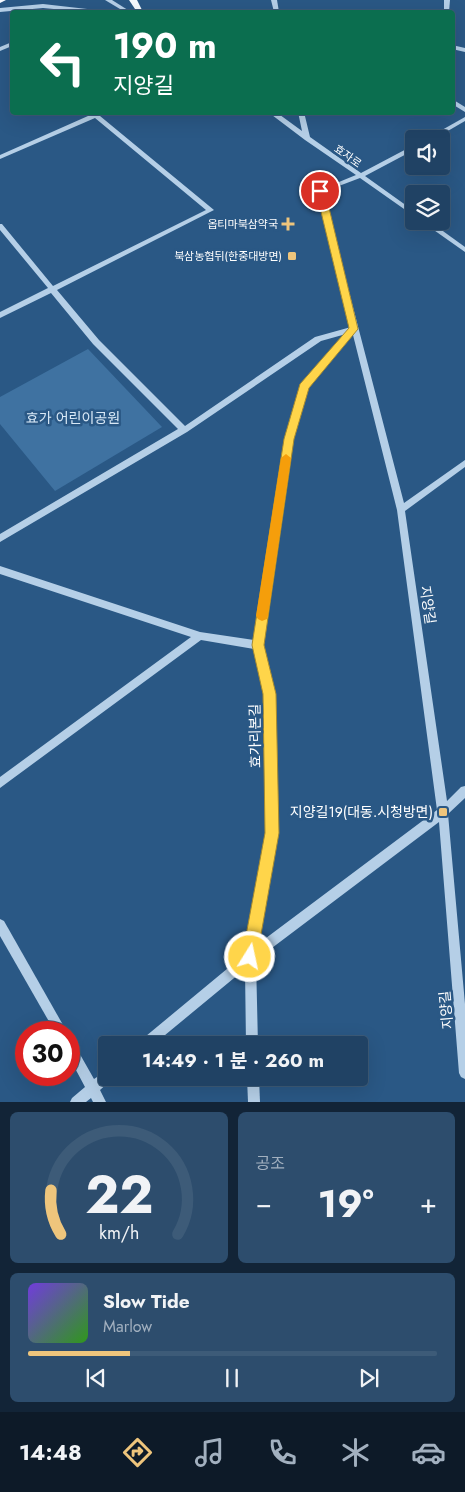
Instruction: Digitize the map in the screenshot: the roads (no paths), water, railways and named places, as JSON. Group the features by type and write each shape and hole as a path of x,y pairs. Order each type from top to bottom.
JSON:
{"street":[{"path":"108,0 125,10"},
{"path":"0,10 43,6 78,10"},
{"path":"0,157 97,115"},
{"path":"0,314 211,210 100,115"},
{"name":"효자로","path":"275,115 405,208"},
{"path":"302,115 307,139"},
{"path":"445,130 465,119"},
{"path":"360,176 405,152"},
{"name":"지양길","path":"360,176 320,191 400,510 443,812 465,1072"},
{"path":"0,226 96,342 184,430"},
{"path":"437,230 465,250"},
{"path":"0,538 184,430 318,339 354,329"},
{"name":"효가리본길","path":"252,1036 250,957 272,833 270,694 258,645 289,439 304,387 354,329"},
{"path":"400,510 465,463"},
{"path":"0,570 200,636 258,645"},
{"path":"0,783 200,636"},
{"path":"155,1036 250,957 443,812 465,790"},
{"path":"0,925 55,1021"},
{"path":"80,1065 100,1102"},
{"path":"76,1102 98,1084"},
{"path":"253,1086 254,1102"}],"place":[{"name":"옵티마북삼약국","path":"288,224"},
{"name":"북삼농협뒤(한중대방면)","path":"292,256"},
{"name":"지양길19(대동.시청방면)","path":"443,812"}],"park label":[{"name":"효가 어린이공원","path":"73,418"}]}
